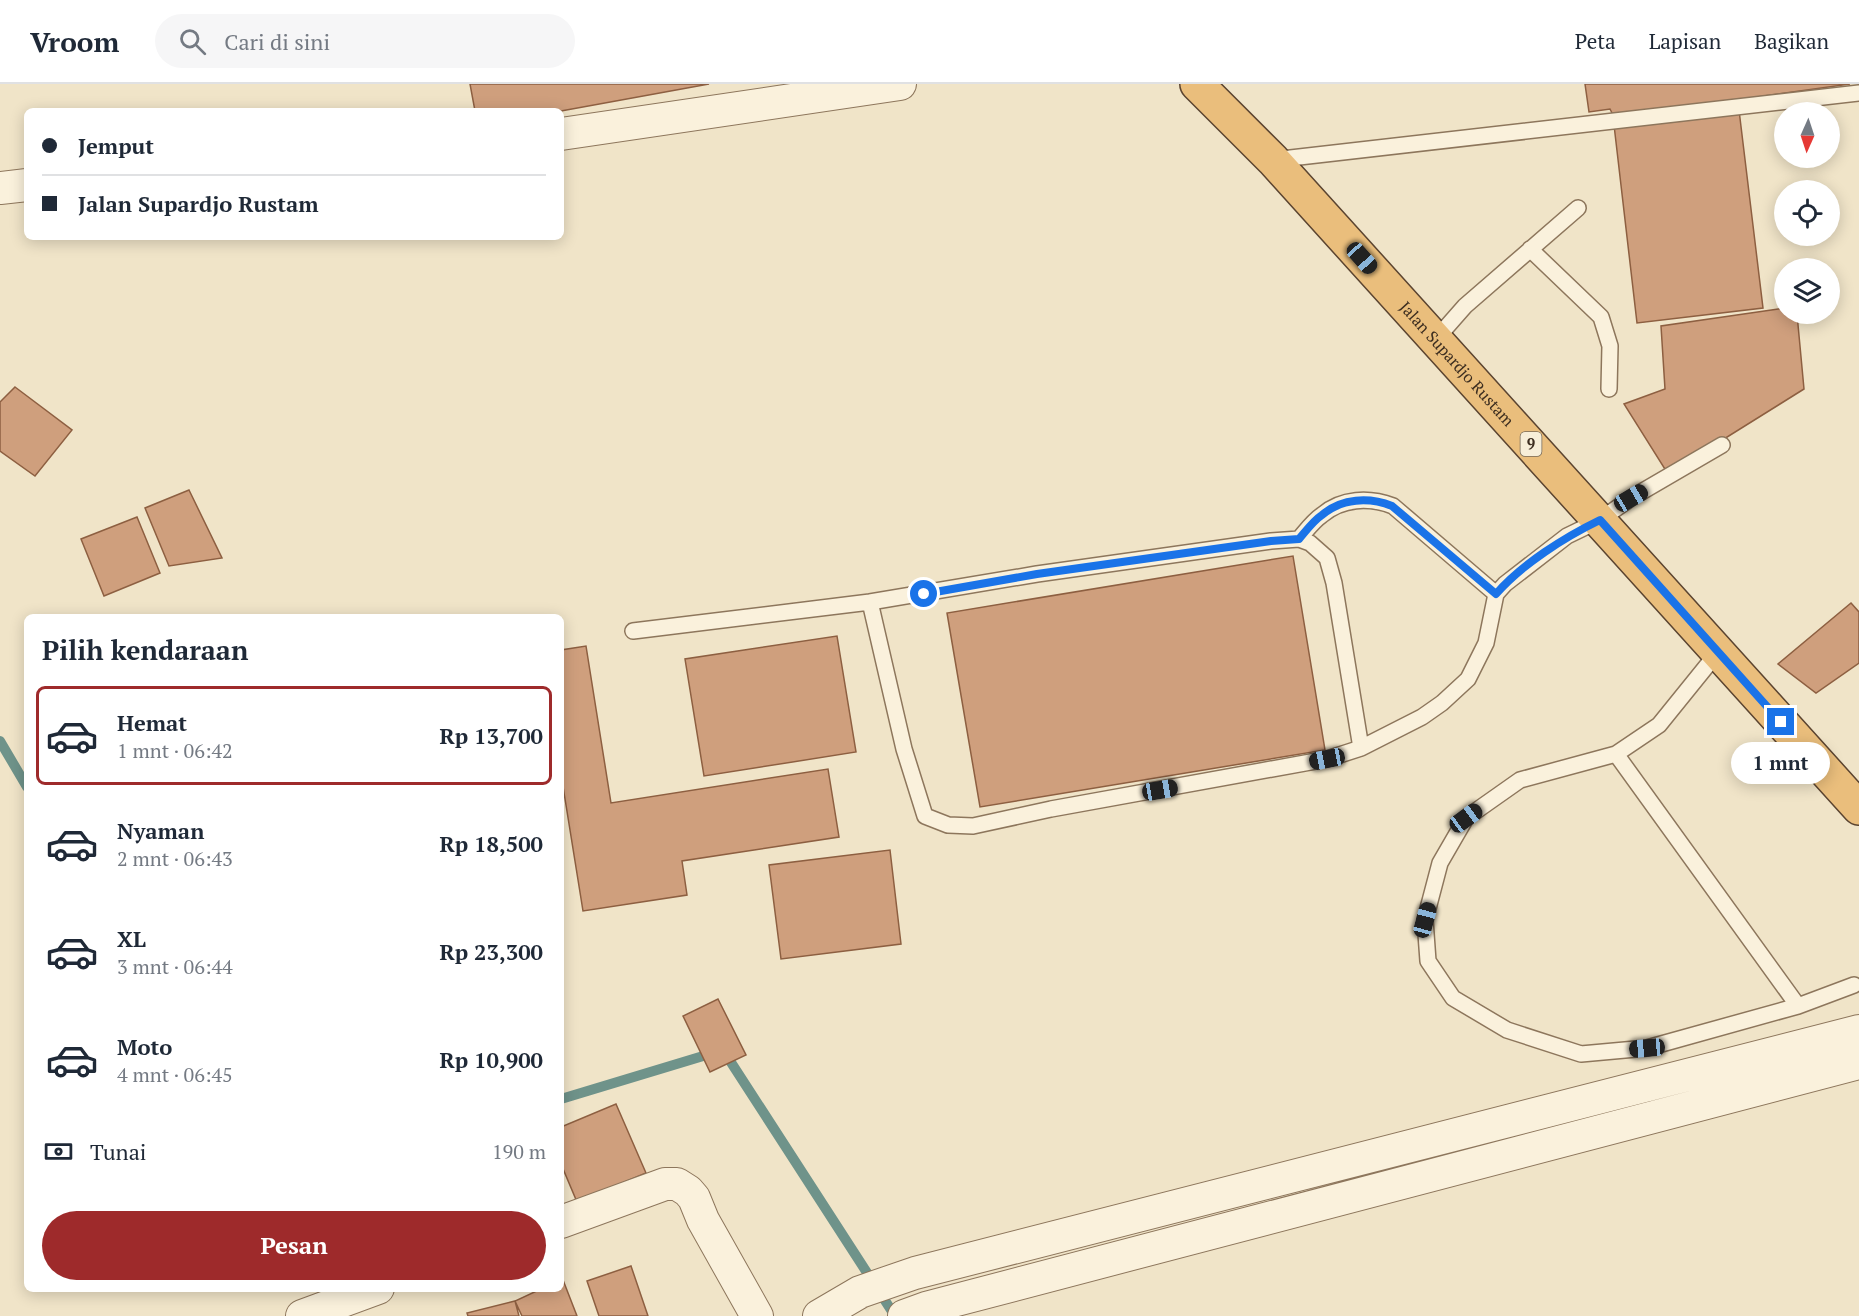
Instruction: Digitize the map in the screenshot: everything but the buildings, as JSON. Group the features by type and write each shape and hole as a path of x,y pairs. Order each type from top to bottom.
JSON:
{"highway":[{"name":"Jalan Supardjo Rustam","path":"1197,84 1273,160 1859,808"}],"street":[{"path":"564,134 900,84"},
{"path":"0,188 24,185"},
{"path":"819,1316 860,1292 915,1273 1859,1031"},
{"path":"915,1312 1859,1063"},
{"path":"564,1221 665,1184 677,1184 694,1198 703,1220 757,1316"},
{"path":"302,1316 367,1292"}],"lane":[{"path":"1273,160 1859,93"},
{"path":"1436,339 1465,306 1578,208"},
{"path":"1530,249 1601,317 1610,346 1609,389"},
{"path":"870,602 904,749 925,816 948,825 974,826 1051,809 1327,759 1361,748 1422,717 1442,703 1468,679 1486,643 1496,594 1505,584 1567,536 1600,520 1631,498 1722,445"},
{"path":"1299,539 1322,514 1348,501 1377,500 1392,506 1496,594"},
{"path":"633,631 870,602 1037,574 1299,539 1310,543 1327,558 1334,583 1361,748"},
{"path":"1718,652 1659,725 1616,754 1520,780 1466,818 1440,863 1425,920 1428,961 1454,998 1507,1030 1581,1054 1647,1048 1797,1006 1854,985"},
{"path":"1616,754 1797,1006"}],"waterway":[{"path":"0,741 24,782"},
{"path":"564,1098 723,1050 895,1316"}],"route":[{"path":"924,594 1037,574 1299,539 1322,514 1348,501 1377,500 1392,506 1496,594 1505,584 1567,536 1600,520 1781,722"}]}
